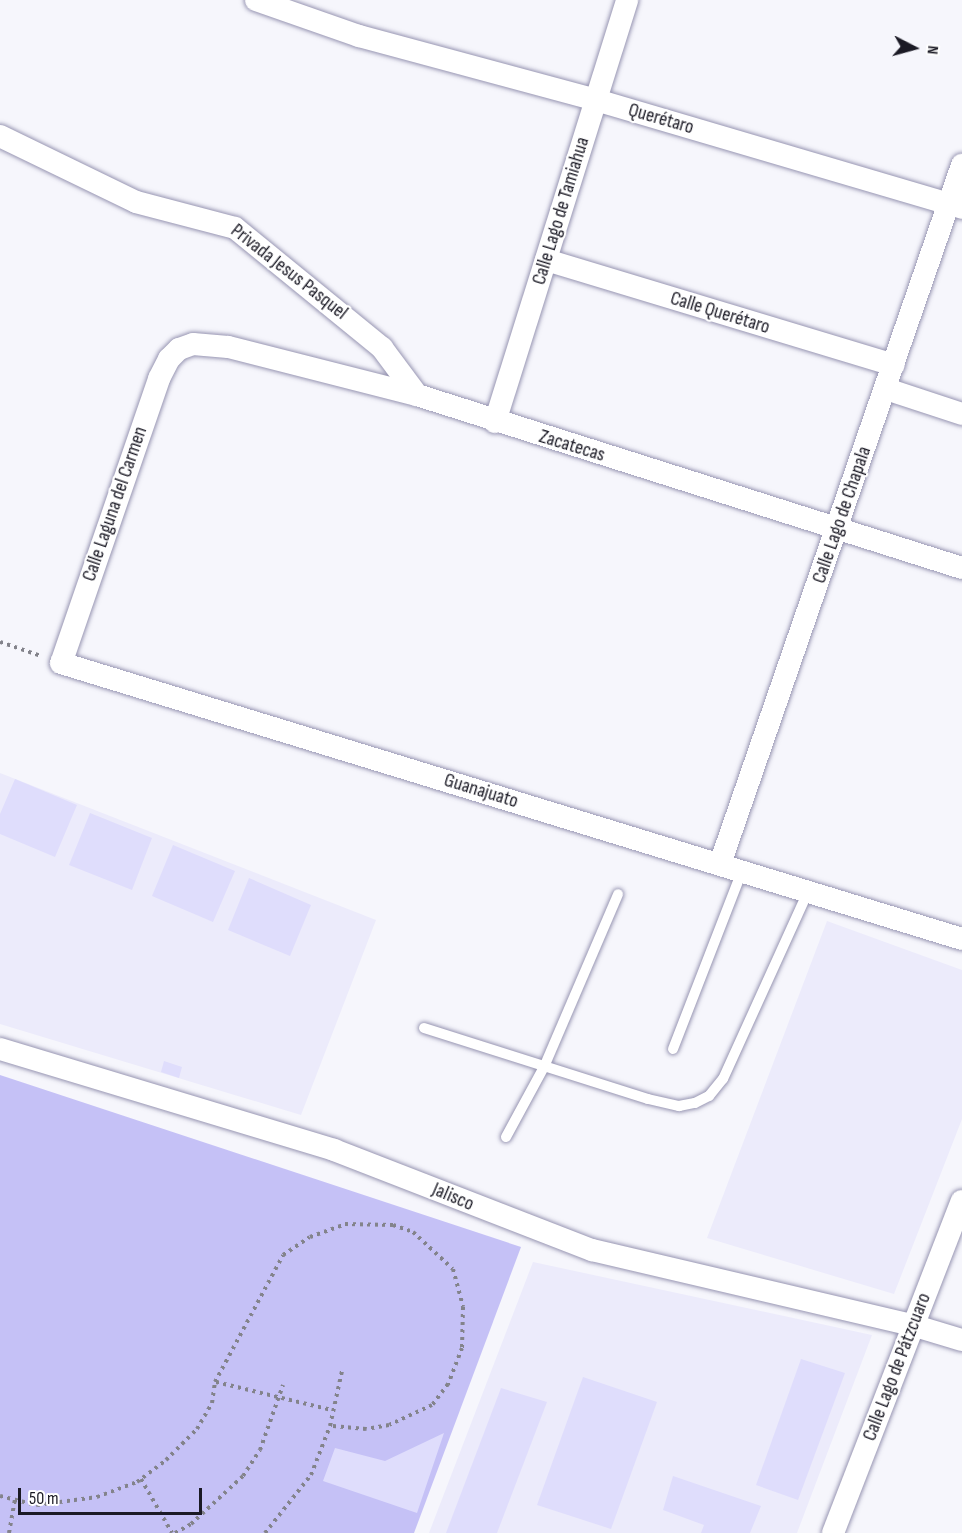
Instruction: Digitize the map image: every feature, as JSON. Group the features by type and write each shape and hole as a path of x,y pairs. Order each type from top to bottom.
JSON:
{"street":[{"name":"Querétaro","path":"256,0 359,36 596,100 956,206"},
{"name":"Calle Lago de Tamiahua","path":"495,422 627,0"},
{"name":"Privada Jesus Pasquel","path":"0,136 136,202 236,228 382,348 417,395"},
{"name":"Calle Lago de Chapala","path":"720,864 894,365 956,206 962,165"},
{"name":"Calle Querétaro","path":"546,260 894,365"},
{"name":"Zacatecas","path":"179,349 193,345 228,347 417,395 495,422 962,568"},
{"name":"Calle Laguna del Carmen","path":"61,663 152,396 170,359 179,349"},
{"path":"886,389 962,414"},
{"name":"Guanajuato","path":"61,663 962,939"},
{"name":"Jalisco","path":"0,1049 334,1150 592,1250 912,1325 962,1340"},
{"name":"Calle Lago de Pátzcuaro","path":"833,1533 962,1201"}],"lane":[{"path":"673,1049 742,871"},
{"path":"424,1028 664,1103 695,1103 709,1096 735,1057 808,892"},
{"path":"506,1137 544,1067 618,894"}],"path":[{"path":"0,642 61,663"},
{"path":"0,1496 37,1505 97,1497 141,1479 197,1429 212,1403 215,1382 283,1255 310,1236 345,1224 393,1225 413,1232 453,1269 463,1307 462,1348 448,1384 432,1405 389,1425 366,1429 330,1426"},
{"path":"265,1533 310,1475 330,1426 342,1371"},
{"path":"215,1382 332,1410"},
{"path":"141,1479 174,1533 190,1524 243,1476 261,1450 283,1385"},
{"path":"9,1533 15,1500"}],"shaded area":[{"path":"0,773 376,920 301,1115 0,1024"},
{"path":"827,921 962,970 962,1119 894,1294 707,1238"},
{"path":"0,1075 521,1247 414,1533 0,1533"},
{"path":"533,1262 872,1335 797,1533 429,1533"}],"building":[{"path":"15,779 77,805 55,857 0,834 0,814"},
{"path":"90,813 152,838 132,890 69,865"},
{"path":"173,845 235,871 213,922 152,896"},
{"path":"249,878 311,905 290,956 228,930"},
{"path":"164,1061 182,1067 179,1078 161,1072"},
{"path":"801,1359 845,1373 798,1500 756,1485"},
{"path":"583,1377 657,1402 611,1529 537,1505"},
{"path":"501,1388 547,1402 497,1533 446,1533"},
{"path":"444,1433 417,1513 323,1481 335,1448 385,1461"},
{"path":"673,1476 761,1506 750,1533 701,1533 704,1525 663,1510"}]}
